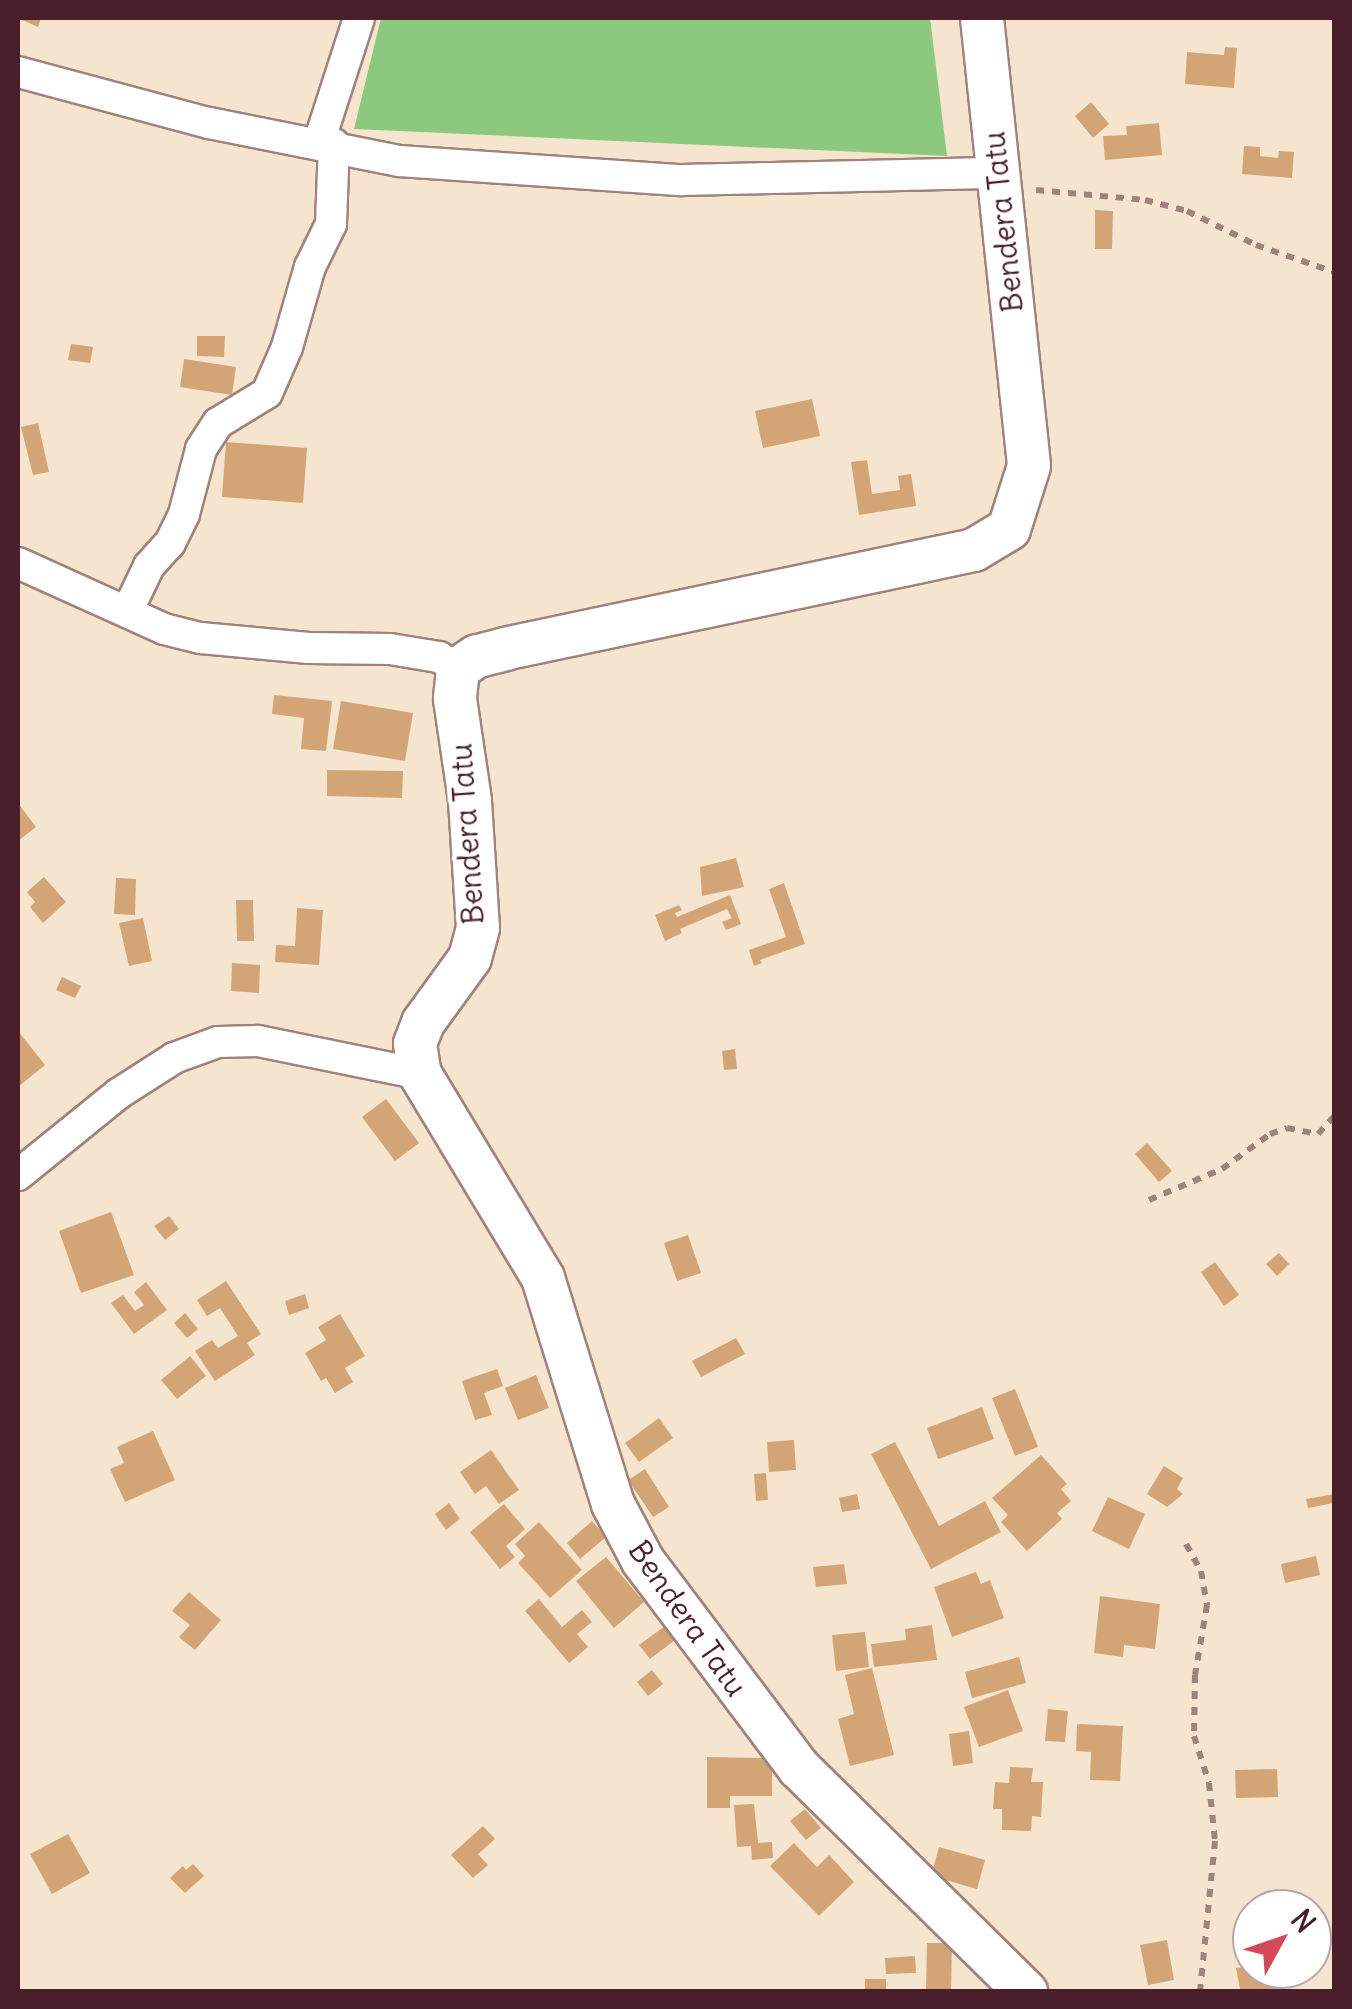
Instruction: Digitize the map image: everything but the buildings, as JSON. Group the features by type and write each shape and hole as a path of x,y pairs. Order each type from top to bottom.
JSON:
{"main road":[{"name":"Bendera Tatu","path":"982,18 1029,466 1009,529 974,550 506,649 478,656 458,669 455,699 470,802 478,928 470,958 423,1023 415,1044 420,1074 543,1278 613,1504 643,1561 798,1768 1026,1992"}],"street":[{"path":"127,612 149,566 170,543 184,514 201,449 218,423 267,393 274,378 310,267 331,224 326,143 360,18"},
{"path":"18,72 209,123 326,143 400,161 662,180 998,181"},
{"path":"18,563 127,612 201,638 308,648 390,648 439,658 458,669"},
{"path":"18,1175 118,1094 174,1058 218,1042 258,1040 420,1074"}],"path":[{"path":"998,181 1146,200 1187,211 1256,245 1334,272"},
{"path":"1149,1200 1222,1168 1270,1134 1286,1128 1318,1134 1334,1116"},
{"path":"1186,1544 1202,1571 1207,1605 1195,1674 1194,1736 1209,1783 1216,1842 1200,1992"}],"green space":[{"path":"381,18 930,18 947,156 354,129"}]}
